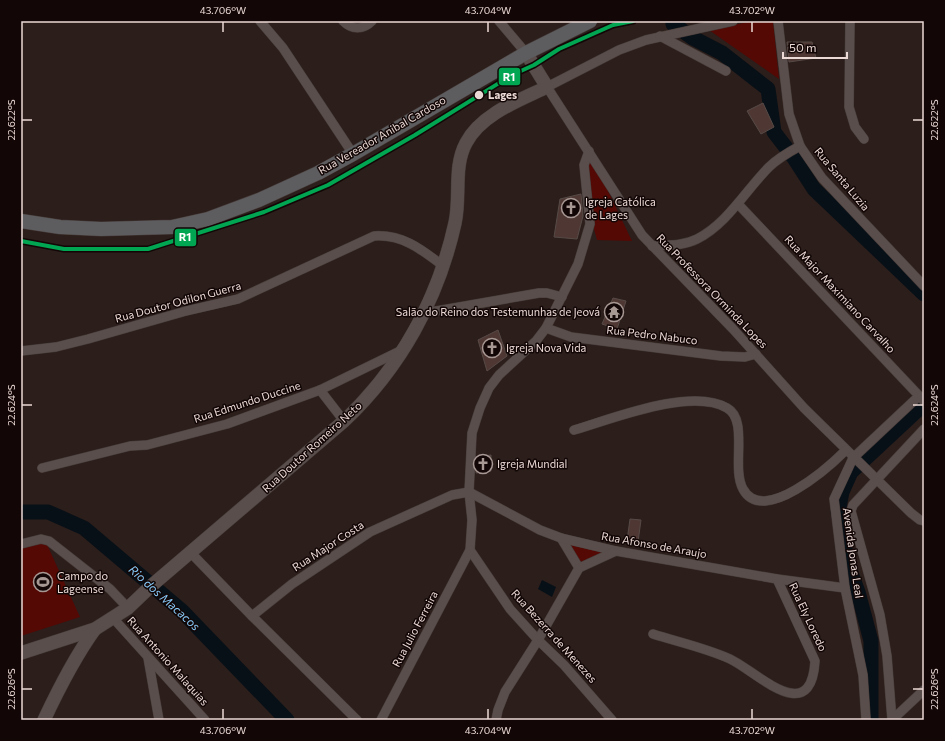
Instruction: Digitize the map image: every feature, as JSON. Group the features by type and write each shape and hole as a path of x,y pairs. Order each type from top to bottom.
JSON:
{"main road":[{"name":"Rua Vereador Anibal Cardoso","path":"21,221 38,225 100,230 172,227 192,224 259,200 353,154 526,53 590,21"}],"street":[{"path":"260,21 282,48 353,154"},
{"path":"343,21 357,29 363,28 372,21"},
{"path":"499,21 526,53 547,87 632,44 677,32 733,21"},
{"name":"Rua Santa Luzia","path":"778,21 789,114 797,148 822,178 924,286"},
{"path":"850,21 849,107 856,127 864,139"},
{"path":"660,36 726,71"},
{"name":"Rua Professora Orminda Lopes","path":"547,87 633,222 652,246 756,354 804,408 911,513 920,520 924,521"},
{"name":"Rua Doutor Romeiro Neto","path":"95,629 128,608 151,586 344,421 371,393 406,348 425,313 455,224 461,155 466,142 486,121 495,114 511,104 547,87"},
{"path":"652,246 678,244 697,239 706,233 738,204 770,167 797,148"},
{"path":"470,550 472,520 469,492 472,433 480,408 489,388 499,375 536,340 546,328 578,264 588,232 590,217 584,165 589,151"},
{"name":"Rua Major Maximiano Carvalho","path":"738,204 922,398"},
{"name":"Rua Doutor Odilon Guerra","path":"21,351 62,345 186,311 238,299 374,236 396,237 406,240 442,265"},
{"path":"425,313 547,292 562,297"},
{"name":"Rua Pedro Nabuco","path":"546,328 571,337 721,356 745,357 756,354"},
{"name":"Rua Edmundo Duccine","path":"42,468 130,446 146,445 227,424 320,390 406,348"},
{"path":"320,390 344,421"},
{"name":"Avenida Jonas Leal","path":"866,720 863,675 845,588 834,499 856,459 922,398"},
{"path":"574,430 652,407 675,403 706,402 727,408 734,414 738,424 739,478 743,489 749,496 758,501 769,501 787,495 828,468 846,450"},
{"name":"Avenida Jonas Leal","path":"892,720 887,656 880,615 851,512 853,505 873,476 924,428"},
{"name":"Rua Afonso de Araujo","path":"469,492 540,530 561,538 616,551 777,579 845,588"},
{"name":"Rua Major Costa","path":"252,616 292,584 370,532 415,513 442,499 452,495 469,492"},
{"path":"561,538 579,568"},
{"path":"21,544 41,539 49,541 110,589 128,608"},
{"name":"Rua Bezerra de Menezes","path":"470,550 510,609 538,640 564,665 612,720"},
{"name":"Rua Julio Ferreira","path":"381,720 470,550"},
{"path":"496,720 505,692 538,640 579,568 616,551"},
{"path":"191,553 357,720"},
{"name":"Rua Ely Loredo","path":"653,634 731,659 772,688 787,692 802,691 809,685 814,674 815,661 777,579"},
{"name":"Rua Antonio Malaquias","path":"113,618 205,720"},
{"path":"21,653 95,629"},
{"path":"44,720 64,678 95,629"},
{"path":"147,657 159,720"},
{"path":"892,720 924,690"}],"shaded area":[{"path":"753,21 773,21 779,79 709,30"},
{"path":"589,151 632,241 597,240 584,193"},
{"name":"Campo do Lageense","path":"45,540 80,617 21,636 21,547"},
{"path":"566,543 611,551 581,565"},
{"path":"542,580 556,587 552,597 538,589"}],"building":[{"path":"787,42 812,42 816,58 789,62"},
{"path":"763,103 774,127 761,134 747,111"},
{"name":"Igreja Católica de Lages","path":"581,194 583,216 577,239 554,237 560,199"},
{"name":"Salão do Reino dos Testemunhas de Jeová","path":"613,298 626,301 617,329 602,324"},
{"name":"Igreja Nova Vida","path":"498,330 507,356 487,371 478,340"},
{"name":"Igreja Mundial","path":"491,455 491,471 476,473 477,457"},
{"path":"630,519 641,520 638,542 627,541"}],"waterway":[{"path":"673,24 693,38 722,53 768,89 774,132 794,158 814,189 924,294"},
{"path":"871,720 871,641 858,592 848,565 838,512 842,492 851,472 924,404"},
{"name":"Rio dos Macacos","path":"21,512 48,512 84,528 182,611 287,720"}],"transit line":[{"name":"R1","path":"21,241 64,249 148,249 264,212 328,185 415,135 512,75 534,65 559,49 613,25 633,21"}],"place":[{"name":"Lages","path":"479,95"},
{"name":"Igreja Católica de Lages","path":"571,208"},
{"name":"Salão do Reino dos Testemunhas de Jeová","path":"614,312"},
{"name":"Igreja Nova Vida","path":"492,348"},
{"name":"Igreja Mundial","path":"483,464"},
{"name":"Campo do Lageense","path":"43,582"}]}
